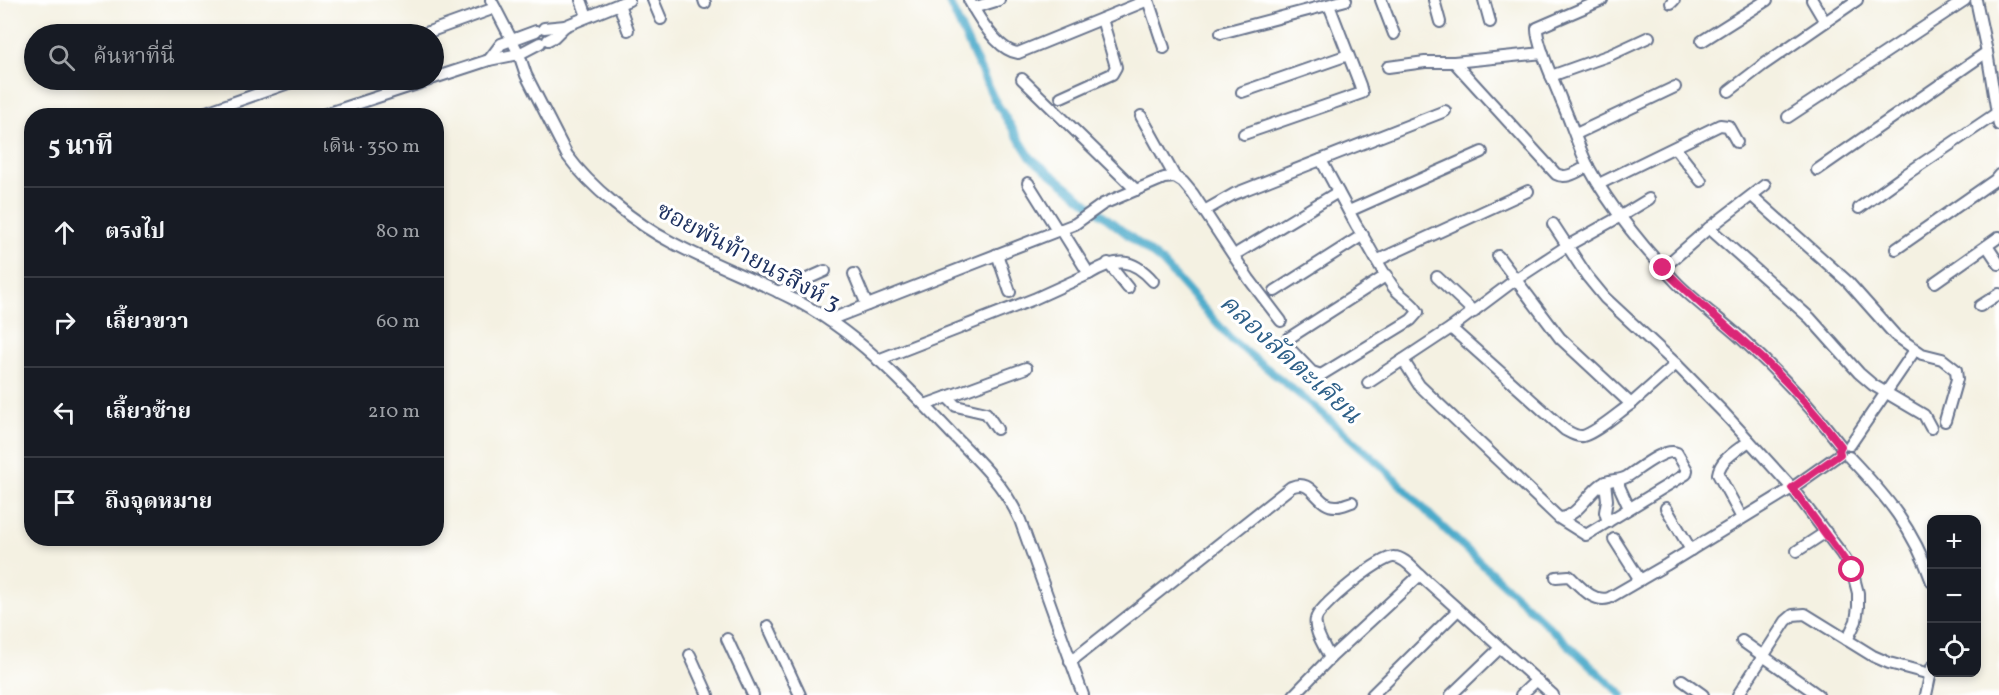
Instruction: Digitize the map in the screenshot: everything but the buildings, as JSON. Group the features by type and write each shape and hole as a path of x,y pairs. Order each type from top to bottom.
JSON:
{"street":[{"path":"581,0 587,16"},
{"path":"653,0 661,19"},
{"path":"999,0 971,4 989,32 1005,49 1011,52 1024,51 1148,0 1164,48"},
{"path":"1221,33 1346,0"},
{"path":"1381,0 1394,34"},
{"path":"1434,0 1440,22"},
{"path":"1484,0 1490,22"},
{"path":"1602,0 1537,28 1536,35 1588,166 1621,216 1663,268 1782,377 1874,483 1907,527 1927,569"},
{"path":"1702,41 1767,0"},
{"path":"1812,0 1825,22"},
{"path":"1729,91 1857,0"},
{"path":"1788,117 1965,0"},
{"path":"1859,208 1905,175 1998,119 1976,0"},
{"path":"489,60 501,44 540,30 565,26 624,2 628,30"},
{"path":"444,25 493,4"},
{"name":"ซอยพันท้ายนรสิงห์ 3","path":"493,4 567,155 600,189 622,209 669,241 778,292 829,320 878,360 925,405 995,479 1012,502 1083,695"},
{"path":"1244,134 1362,93 1329,5"},
{"path":"1061,97 1112,74 1116,67 1102,19"},
{"path":"444,75 489,60 519,54 554,37 565,26"},
{"path":"1551,76 1610,55 1649,36"},
{"path":"1817,170 1987,52"},
{"path":"1388,67 1543,53"},
{"path":"1242,92 1348,55"},
{"path":"1454,62 1556,174 1561,177 1566,176 1588,166"},
{"path":"1022,79 1136,190"},
{"path":"1575,134 1675,87"},
{"path":"218,108 269,90"},
{"path":"345,108 398,90"},
{"path":"1204,211 1234,194 1445,111"},
{"path":"1141,116 1175,177 1183,182 1249,279 1281,321"},
{"path":"1599,184 1725,124 1737,142"},
{"path":"1675,148 1701,181"},
{"path":"1349,211 1482,152"},
{"path":"1321,160 1394,287 1418,312 1411,320 1321,375 1312,372 1288,347 1286,343 1289,338 1387,275"},
{"path":"1896,249 1999,175"},
{"path":"829,320 1059,230 1082,220 1103,204 1164,178 1175,177"},
{"path":"1028,183 1089,274"},
{"path":"1663,268 1709,228 1765,185"},
{"path":"1378,260 1528,191"},
{"path":"1239,252 1338,192"},
{"path":"1752,196 1848,282 1874,309 1888,329 1904,343 1922,354 1942,358 1956,370 1957,379 1945,421"},
{"path":"1368,383 1474,312 1515,280 1567,246 1649,199"},
{"path":"1553,224 1587,276 1605,298 1676,364 1749,441 1792,488 1826,532 1852,570 1856,582 1858,607 1856,621 1847,640"},
{"path":"1709,228 1810,318 1859,373 1886,393 1924,415 1931,428"},
{"path":"1275,291 1363,235"},
{"path":"1935,282 1999,237"},
{"path":"1987,246 1999,264"},
{"path":"997,254 1010,292"},
{"path":"1498,256 1560,338 1631,404"},
{"path":"1108,263 1128,288"},
{"path":"878,360 1034,299 1108,263 1136,265 1153,281"},
{"path":"778,292 825,271"},
{"path":"854,274 867,305"},
{"path":"1437,277 1474,312"},
{"path":"1980,306 1999,294"},
{"path":"1451,328 1565,430 1575,436 1591,432 1631,404 1676,364"},
{"path":"1556,577 1569,576 1596,599 1602,600 1691,550 1792,488 1845,451 1915,350"},
{"path":"1403,360 1419,385 1559,518 1586,535 1686,474 1687,470 1678,454 1672,451 1663,454 1624,479 1605,482 1569,516 1559,518"},
{"path":"925,405 1026,368"},
{"path":"947,397 956,406 986,413 997,429"},
{"path":"1742,518 1718,474 1724,461 1749,441"},
{"path":"1619,480 1619,486 1629,508"},
{"path":"1605,482 1607,500 1605,512 1608,522"},
{"path":"1070,662 1291,487 1298,484 1308,486 1323,502 1331,505 1338,506 1352,502"},
{"path":"1666,508 1691,550"},
{"path":"1797,551 1826,532"},
{"path":"1614,539 1640,580"},
{"path":"1330,658 1315,621 1322,607 1374,565 1385,558 1394,557 1401,559 1420,575 1553,695"},
{"path":"1294,695 1330,658 1420,575"},
{"path":"1372,695 1458,610"},
{"path":"1738,695 1786,621 1800,613 1888,663 1927,669"},
{"path":"768,626 800,695"},
{"path":"727,639 753,695"},
{"path":"1742,641 1818,695"},
{"path":"1450,695 1500,648"},
{"path":"690,655 708,695"},
{"path":"1926,695 1930,677"},
{"path":"1521,695 1537,680"},
{"path":"1682,680 1702,695"}],"waterway":[{"name":"คลองลัดตะเคียน","path":"948,0 994,99 1031,158 1162,262 1232,340 1316,408 1382,466 1435,520 1622,695"}],"route":[{"path":"1663,268 1782,377 1841,446 1840,454 1792,488 1852,570"}]}
